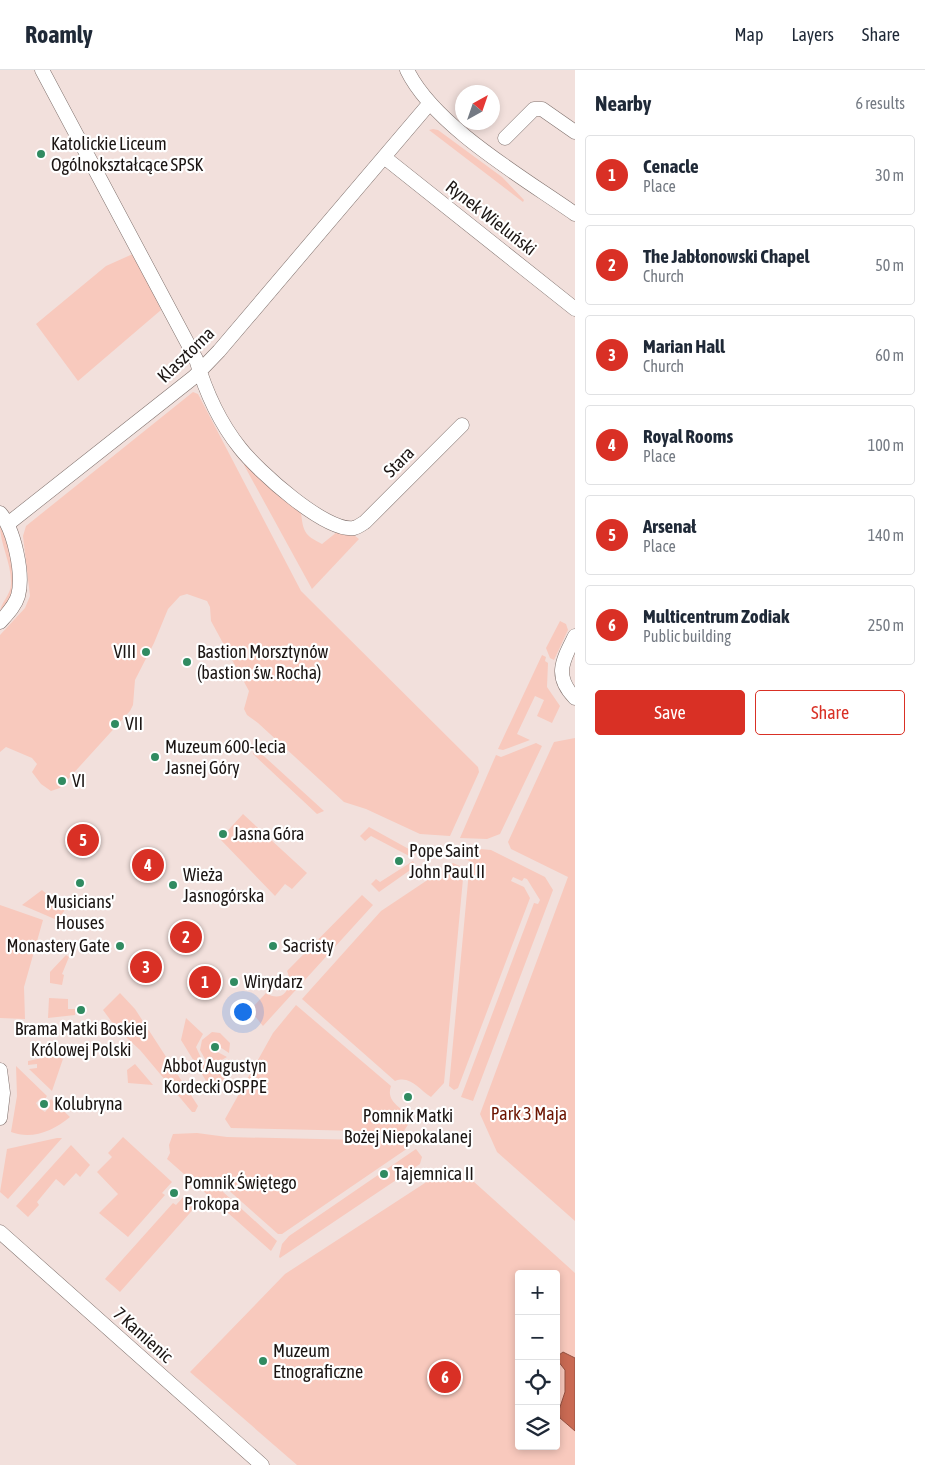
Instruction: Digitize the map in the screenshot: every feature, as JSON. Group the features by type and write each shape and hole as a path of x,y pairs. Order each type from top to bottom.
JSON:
{"street":[{"path":"42,70 140,250 196,359 200,371"},
{"path":"407,70 429,104 455,127 575,214"},
{"name":"Klasztorna","path":"0,622 13,606 18,596 19,585 18,562 4,518 200,371 220,351 429,104"},
{"path":"505,138 534,109 542,109 575,132"},
{"name":"Rynek Wieluński","path":"384,157 575,309"},
{"name":"Stara","path":"200,371 226,428 240,449 268,476 319,518 345,527 354,528 361,524 462,424"},
{"path":"575,636 561,670 564,684 575,698"},
{"path":"0,1070 3,1093 0,1118"},
{"name":"7 Kamienic","path":"0,1232 262,1465"}],"green space":[{"path":"429,130 438,130 502,177 524,200 523,202"},
{"path":"135,253 161,310 78,381 36,324 106,266"},
{"path":"193,392 198,394 301,591 478,767 479,772 450,836 420,834 366,809 344,802 247,715 244,709 249,691 211,621 210,607 207,601 187,594 180,596 168,609 154,643 135,680 133,705 130,711 60,788 51,791 41,784 32,772 37,764 32,758 6,747 0,752 0,635 25,608 30,596 23,536 26,526"},
{"path":"245,460 301,512 304,528 311,538 322,544 337,532 350,532 359,539 312,589 244,465"},
{"path":"0,525 9,551 14,579 10,598 0,613 0,609 11,588 11,577"},
{"path":"560,621 566,624 568,630 554,660 550,658 546,648"},
{"path":"542,655 546,657 545,661 548,663 547,687 560,706 552,723 537,716 544,700 535,696 517,734 530,740 503,750 498,749"},
{"name":"Park 3 Maja","path":"575,738 575,1221 497,1152 480,1114 568,877 511,849 508,842 554,742"},
{"path":"536,743 542,746 500,834 487,839 460,838 496,755 501,757"},
{"path":"254,747 324,811 317,814 253,754"},
{"path":"243,814 307,873 292,889 285,884 275,896 220,839"},
{"path":"369,827 416,853 413,858 371,836 365,841 360,836"},
{"path":"459,847 491,850 545,877 553,890 473,1101 461,1097 534,903 538,904 540,900 527,879 524,878 522,881 513,877 511,881 524,887 530,898 458,1088 454,1090 449,1086 469,871 472,862 460,857"},
{"path":"413,861 416,866 379,892 371,884 376,879 380,882"},
{"path":"453,863 464,868 444,1083 431,1097 406,1080 395,1081 302,999 381,911"},
{"path":"42,890 65,910 57,920 22,905"},
{"path":"362,895 373,905 263,1026 250,1010 266,993 277,996 286,992 289,983 287,971"},
{"path":"0,905 43,920 24,987 25,1019 0,1018"},
{"path":"66,955 69,957 62,974 64,975 62,985 50,983 50,972"},
{"path":"120,993 135,1009 198,1106 195,1112 192,1112 140,1050 117,1029 103,1010"},
{"path":"49,998 68,999 68,1009 75,1009 75,1015 48,1018"},
{"path":"296,1005 391,1086 390,1092 393,1101 412,1119 403,1132 231,1128 225,1119 273,1033"},
{"path":"186,1018 203,1034 196,1047 202,1060 215,1066 229,1059 232,1062 223,1081 208,1084 181,1040"},
{"path":"212,1032 220,1033 230,1043 229,1053 214,1043 210,1048 227,1057 218,1062 205,1059 200,1050 202,1040"},
{"path":"65,1053 52,1091 29,1069 37,1068 37,1064 28,1065 28,1061"},
{"path":"135,1064 153,1085 128,1083 127,1070"},
{"path":"16,1066 47,1096 45,1099 41,1098 36,1103 39,1108 45,1112 50,1106 48,1103 51,1099 70,1117 42,1133 27,1135 11,1132 17,1096"},
{"path":"197,1133 227,1137 407,1141 409,1144 408,1148 282,1234 278,1234 225,1187 222,1191 277,1241 271,1251 167,1159 170,1153 169,1145 173,1134"},
{"path":"123,1137 172,1182 162,1193 165,1195 128,1237 99,1213 118,1194 97,1172 112,1157 108,1153"},
{"path":"62,1138 8,1199 0,1192 7,1149"},
{"path":"71,1145 90,1165 80,1177 76,1173 64,1186 56,1179 37,1202 39,1205 28,1217 16,1206"},
{"path":"416,1149 422,1157 420,1164 279,1257 282,1244 289,1236"},
{"path":"428,1181 473,1181 575,1273 575,1465 297,1465 190,1372 285,1274"},
{"path":"186,1194 197,1205 120,1292 105,1279 173,1203 176,1205"}],"shaded area":[{"path":"563,1352 575,1358 575,1431 560,1418 560,1407 565,1392 565,1370 560,1364 560,1354"}],"place":[{"name":"Katolickie Liceum Ogólnokształcące SPSK","path":"41,154"},
{"name":"VIII","path":"146,652"},
{"name":"Bastion Morsztynów (bastion św. Rocha)","path":"187,662"},
{"name":"VII","path":"115,724"},
{"name":"Muzeum 600-lecia Jasnej Góry","path":"155,757"},
{"name":"VI","path":"62,781"},
{"name":"Jasna Góra","path":"223,834"},
{"name":"Arsenał","path":"83,840"},
{"name":"Pope Saint John Paul II","path":"399,861"},
{"name":"Royal Rooms","path":"148,865"},
{"name":"Musicians' Houses","path":"80,883"},
{"name":"Wieża Jasnogórska","path":"173,885"},
{"name":"The Jabłonowski Chapel","path":"186,937"},
{"name":"Monastery Gate","path":"120,946"},
{"name":"Sacristy","path":"273,946"},
{"name":"Marian Hall","path":"146,967"},
{"name":"Cenacle","path":"205,982"},
{"name":"Wirydarz","path":"234,982"},
{"name":"Brama Matki Boskiej Królowej Polski","path":"81,1010"},
{"name":"Abbot Augustyn Kordecki OSPPE","path":"215,1047"},
{"name":"Pomnik Matki Bożej Niepokalanej","path":"408,1097"},
{"name":"Kolubryna","path":"44,1104"},
{"name":"Tajemnica II","path":"384,1174"},
{"name":"Pomnik Świętego Prokopa","path":"174,1193"},
{"name":"Muzeum Etnograficzne","path":"263,1361"},
{"name":"Multicentrum Zodiak","path":"445,1377"}]}
